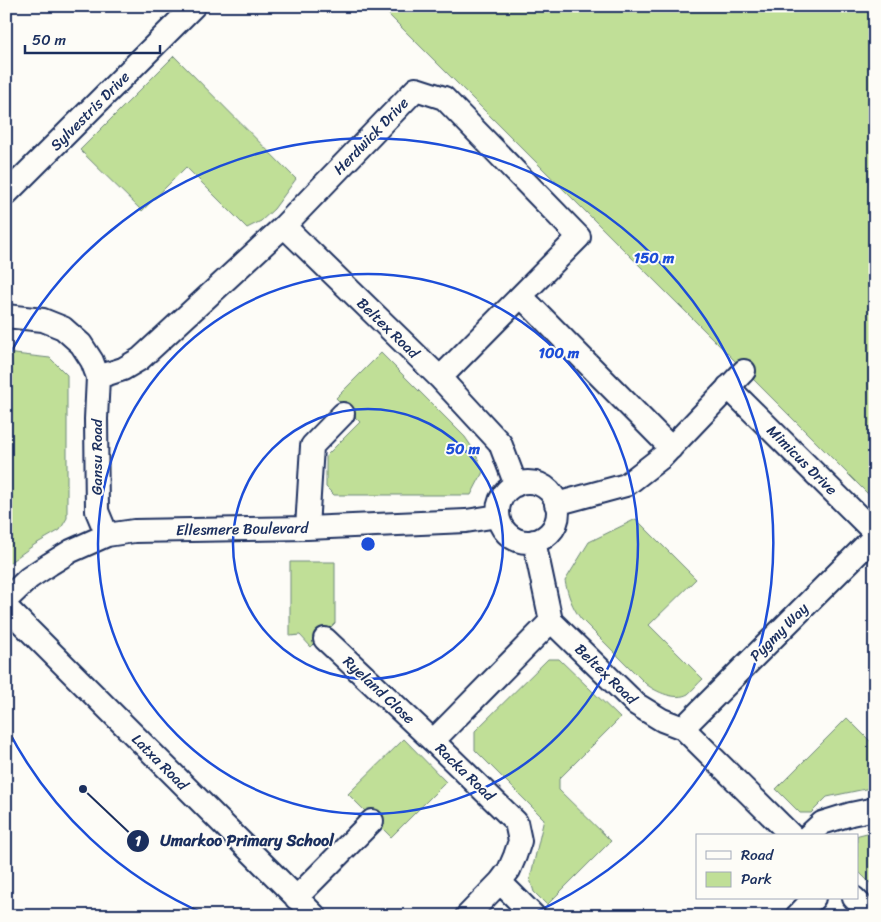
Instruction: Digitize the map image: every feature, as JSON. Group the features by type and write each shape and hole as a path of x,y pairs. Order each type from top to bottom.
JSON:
{"street":[{"name":"Sylvestris Drive","path":"6,194 194,6"},
{"name":"Herdwick Drive","path":"98,377 122,369 140,359 284,226 416,89 444,98 579,237 440,378"},
{"name":"Beltex Road","path":"284,226 440,378 500,443 516,485"},
{"path":"521,296 671,448"},
{"path":"6,316 43,320 63,328 81,344 92,361 98,377"},
{"path":"556,504 626,485 662,457 744,371"},
{"name":"Gansu Road","path":"98,377 96,419 97,511 107,535"},
{"name":"Mimicus Drive","path":"728,387 875,535"},
{"path":"307,528 312,446 343,414"},
{"path":"523,482 542,486 550,492 556,504 558,511 556,522 551,531 542,538 534,541 522,541 512,538 504,530 499,518 500,500 506,492 516,485 523,482"},
{"name":"Ellesmere Boulevard","path":"6,600 29,578 50,564 107,535 134,531 307,528 499,518"},
{"name":"Pygmy Way","path":"683,728 875,535"},
{"path":"534,541 551,621"},
{"name":"Latxa Road","path":"6,607 314,916"},
{"name":"Beltex Road","path":"551,621 636,704 662,720 683,728 790,834"},
{"name":"Racka Road","path":"467,916 509,870 520,841 516,822 433,741 551,621"},
{"name":"Ryeland Close","path":"325,639 433,741"},
{"path":"810,834 822,823 875,809"},
{"path":"296,898 372,821"},
{"path":"500,882 534,916"},
{"path":"797,916 812,900"},
{"path":"856,900 872,916"}],"green space":[{"path":"380,6 875,6 875,501"},
{"path":"174,56 296,179 274,209 261,221 247,228 186,167 142,211 80,150"},
{"path":"6,353 50,358 67,375 67,518 60,530 34,545 6,565"},
{"path":"381,353 471,445 483,472 471,495 334,495 326,487 326,456 360,422 336,398"},
{"path":"636,519 696,579 649,625 703,679 688,694 683,696 666,695 646,684 581,619 573,605 565,581 589,542"},
{"path":"290,562 335,562 335,623 311,647 300,635 290,636"},
{"path":"548,659 559,659 620,718 559,779 559,790 611,841 547,905 534,892 530,879 544,819 475,750 475,731"},
{"path":"847,718 875,746 875,787 827,797 811,813 800,813 776,789"},
{"path":"404,739 446,782 391,837 348,794"},
{"path":"875,831 875,888 858,871 858,835"}],"place":[{"name":"Umarkoo Primary School","path":"83,789"}]}
